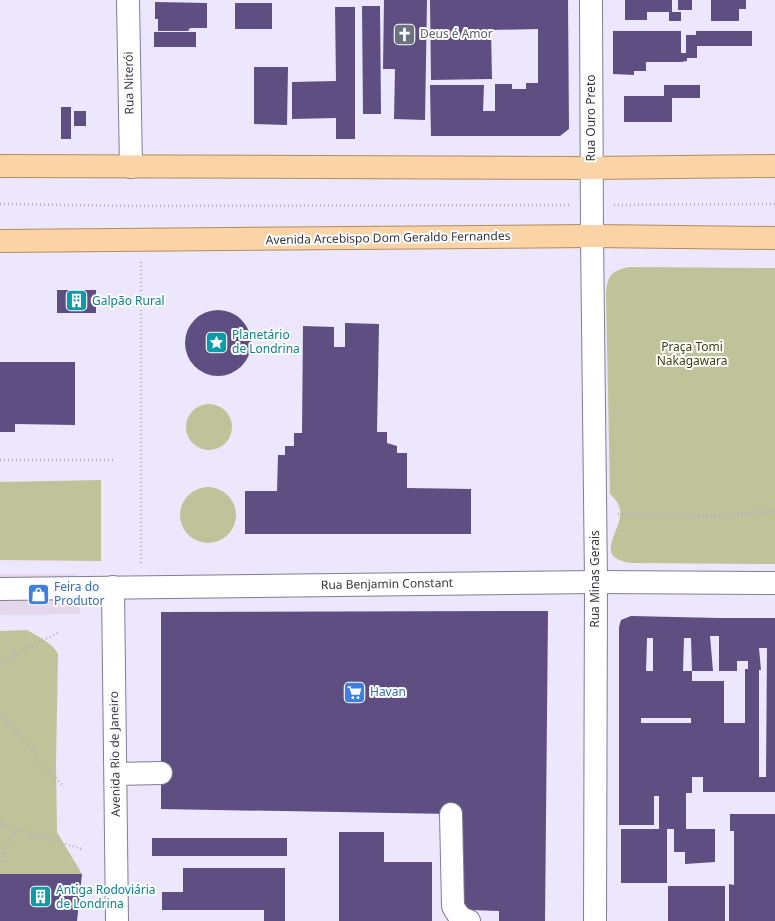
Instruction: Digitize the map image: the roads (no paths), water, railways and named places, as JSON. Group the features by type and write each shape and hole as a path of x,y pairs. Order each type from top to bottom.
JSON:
{"main road":[{"path":"0,166 591,168 775,166"},
{"name":"Avenida Arcebispo Dom Geraldo Fernandes","path":"0,241 592,236 775,238"}],"street":[{"name":"Rua Niterói","path":"128,0 131,167"},
{"name":"Rua Ouro Preto","path":"591,0 592,236"},
{"name":"Rua Minas Gerais","path":"592,236 596,582 596,921"},
{"name":"Rua Benjamin Constant","path":"0,589 596,582 775,583"},
{"name":"Avenida Rio de Janeiro","path":"113,587 118,921"},
{"path":"116,774 161,773"},
{"path":"451,814 453,906 459,917 469,921"}],"place":[{"name":"Deus é Amor","path":"405,34"},
{"name":"Galpão Rural","path":"77,301"},
{"name":"Planetário de Londrina","path":"217,342"},
{"name":"Feira do Produtor","path":"39,594"},
{"name":"Havan","path":"354,692"},
{"name":"Antiga Rodoviária de Londrina","path":"40,897"}],"park label":[{"name":"Praça Tomi Nakagawara","path":"692,354"}]}
